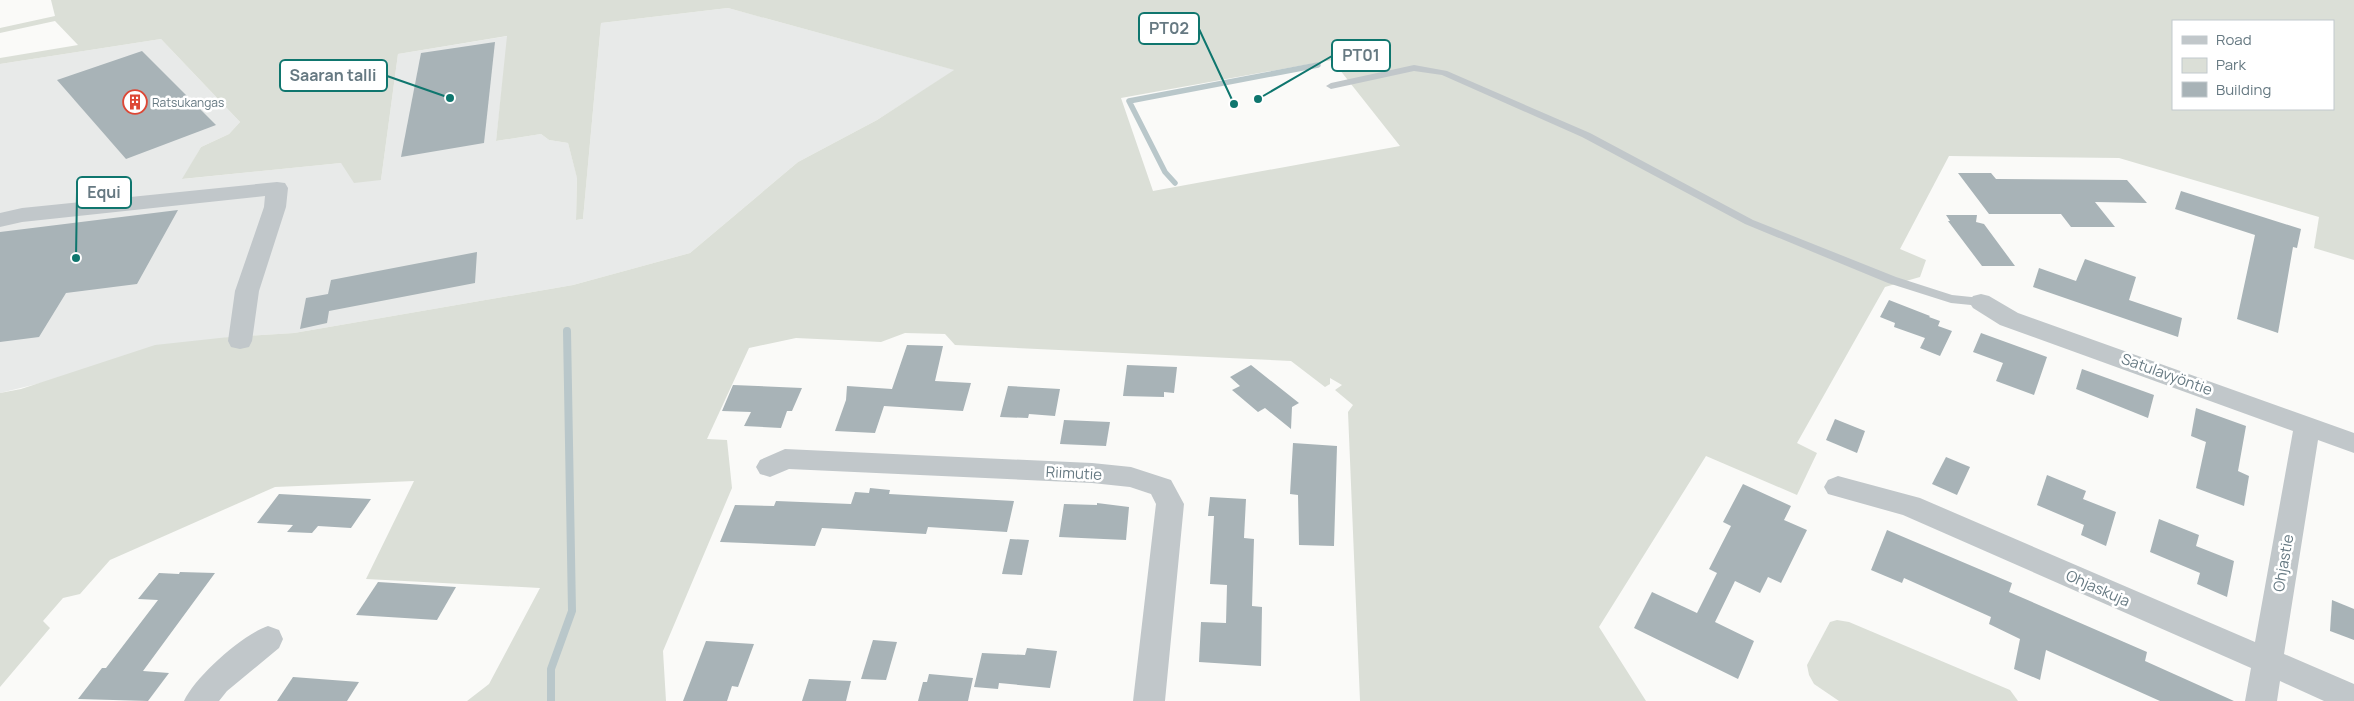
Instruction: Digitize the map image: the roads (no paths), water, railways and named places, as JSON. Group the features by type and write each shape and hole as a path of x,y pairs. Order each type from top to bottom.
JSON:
{"street":[{"path":"0,220 22,215 197,198 277,188 275,208 247,291 240,340"},
{"name":"Satulavyöntie","path":"1981,302 2009,319 2354,442"},
{"name":"Ohjastie","path":"2261,701 2307,425"},
{"name":"Riimutie","path":"770,467 785,458 1131,476 1161,486 1170,504 1149,701"},
{"name":"Ohjaskuja","path":"1838,487 1910,506 2354,699"},
{"path":"200,701 216,681 268,639"}],"lane":[{"path":"1330,86 1414,68 1444,73 1586,135 1749,222 1892,280 1951,299 1981,302"}],"waterway":[{"path":"1175,183 1165,172 1129,101 1318,65"},
{"path":"551,701 551,669 572,611 567,331"}],"place":[{"name":"Saaran talli","path":"450,98"},
{"name":"PT01","path":"1258,99"},
{"name":"Ratsukangas","path":"135,102"},
{"name":"PT02","path":"1234,104"},
{"name":"Equi","path":"76,258"}]}
